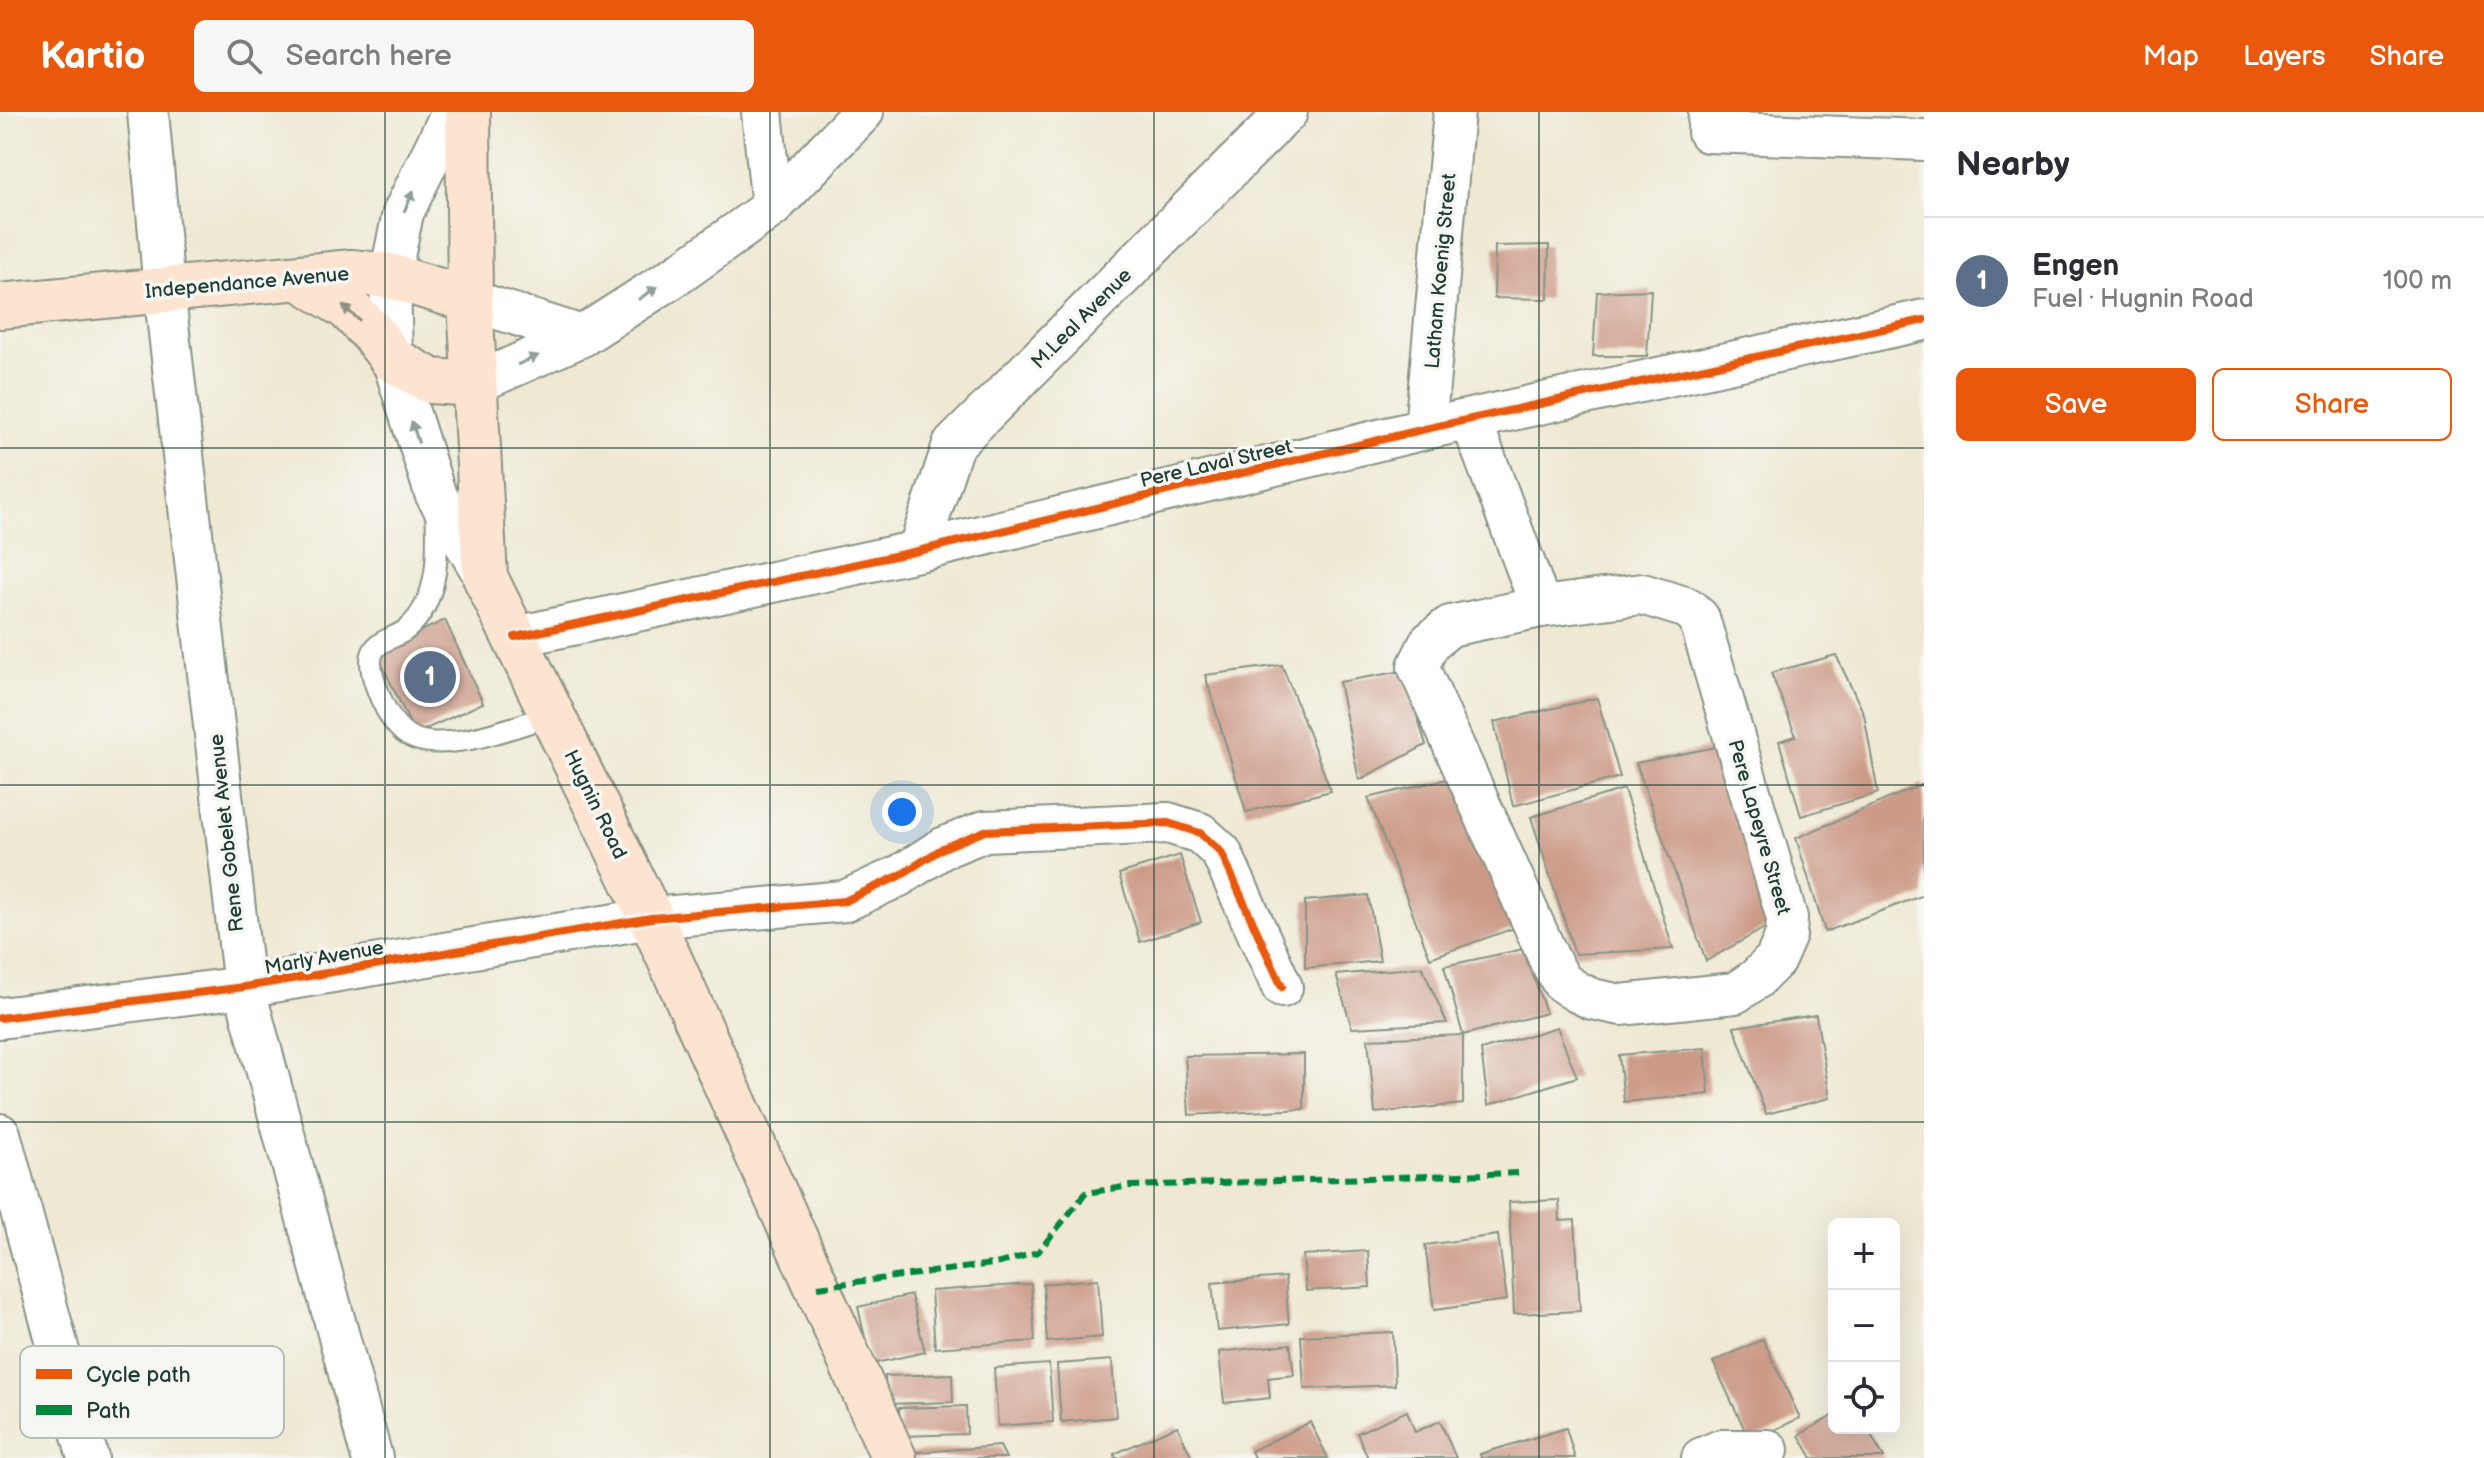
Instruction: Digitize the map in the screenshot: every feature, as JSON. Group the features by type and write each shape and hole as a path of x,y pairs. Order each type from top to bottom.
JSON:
{"main road":[{"name":"Hugnin Road","path":"468,112 470,300 485,577 651,918 894,1458"},
{"name":"Independance Avenue","path":"0,306 352,272 390,276 470,300"},
{"path":"300,278 348,308 392,359 431,381 474,384"}],"street":[{"name":"Rene Gobelet Avenue","path":"148,112 164,289 244,987 372,1458"},
{"path":"452,112 403,213 390,276 392,359 435,493 485,577"},
{"path":"762,112 772,207"},
{"path":"474,384 582,336 683,271 772,207 863,112"},
{"name":"M.Leal Avenue","path":"918,551 953,445 1287,112"},
{"name":"Latham Koenig Street","path":"1425,429 1454,112"},
{"path":"1709,112 1708,132 1924,140"},
{"name":"Independance Avenue","path":"470,300 582,336"},
{"name":"Pere Laval Street","path":"515,637 918,551 1425,429 1924,320"},
{"path":"1471,420 1541,607"},
{"name":"Pere Lapeyre Street","path":"1642,594 1688,608 1699,618 1787,918 1786,935 1775,960 1756,979 1735,993 1621,1005 1592,999 1577,992 1562,982 1550,961 1418,666 1430,642 1450,626 1541,607 1642,594"},
{"name":"Marly Avenue","path":"0,1018 244,987 651,918 845,901 899,876 943,848 985,831 1168,823 1200,833 1221,852 1282,987"},
{"path":"0,1134 58,1346"},
{"path":"83,1438 88,1458"},
{"path":"1702,1458 1721,1450 1768,1450"}],"lane":[{"path":"435,493 437,542 433,585 425,609 407,629 376,647 371,655 370,663 382,700 400,730 428,743 456,743 552,715"}],"building":[{"path":"1549,245 1548,299 1494,298 1495,246"},
{"path":"1651,290 1647,356 1593,356 1597,292"},
{"path":"445,620 483,703 415,734 376,652"},
{"path":"1836,655 1864,714 1878,793 1801,816 1779,741 1796,736 1771,673"},
{"path":"1282,665 1331,791 1246,812 1205,675"},
{"path":"1403,671 1426,745 1359,780 1339,682"},
{"path":"1597,698 1620,777 1513,806 1494,722"},
{"path":"1721,746 1775,922 1706,961 1636,763"},
{"path":"1459,776 1520,926 1430,958 1368,798"},
{"path":"1923,784 1924,895 1825,932 1796,838"},
{"path":"1624,789 1673,949 1575,954 1531,817"},
{"path":"1180,855 1201,922 1140,942 1119,874"},
{"path":"1368,895 1380,961 1305,968 1305,901"},
{"path":"1524,949 1546,1013 1463,1035 1444,966"},
{"path":"1422,967 1447,1023 1352,1028 1336,975"},
{"path":"1816,1015 1830,1098 1766,1114 1734,1027"},
{"path":"1557,1027 1577,1077 1488,1105 1481,1050"},
{"path":"1463,1035 1463,1104 1375,1113 1368,1039"},
{"path":"1705,1048 1709,1094 1624,1102 1619,1055"},
{"path":"1304,1054 1304,1109 1189,1115 1185,1056"},
{"path":"1559,1200 1560,1221 1575,1220 1580,1311 1514,1314 1509,1202"},
{"path":"1498,1235 1507,1300 1434,1310 1425,1245"},
{"path":"1368,1251 1370,1287 1306,1291 1303,1255"},
{"path":"1285,1277 1289,1324 1217,1331 1212,1283"},
{"path":"1098,1279 1102,1337 1047,1342 1043,1284"},
{"path":"1031,1284 1035,1341 935,1348 931,1291"},
{"path":"911,1295 925,1352 871,1364 858,1307"},
{"path":"1393,1332 1395,1385 1304,1389 1301,1336"},
{"path":"1763,1339 1800,1418 1750,1441 1713,1362"},
{"path":"1290,1344 1294,1375 1268,1378 1270,1398 1224,1403 1219,1352"},
{"path":"1112,1360 1116,1417 1061,1422 1057,1364"},
{"path":"1049,1364 1053,1422 998,1426 994,1368"},
{"path":"952,1374 953,1402 886,1404 885,1376"},
{"path":"966,1406 967,1434 900,1436 899,1408"},
{"path":"1407,1411 1415,1432 1440,1421 1456,1458 1368,1458 1357,1433"},
{"path":"1828,1418 1828,1434 1870,1434 1884,1458 1812,1458 1799,1435"},
{"path":"1310,1422 1328,1458 1254,1458 1251,1451"},
{"path":"1177,1426 1192,1458 1116,1458 1114,1454"},
{"path":"1566,1428 1575,1458 1481,1458 1480,1454"},
{"path":"1000,1446 1006,1458 910,1458 907,1453"}],"marked path":[{"path":"818,1287 1000,1263 1038,1252 1086,1193 1130,1186 1518,1173"}],"cycle path":[{"path":"515,637 918,551 1425,429 1924,320"},
{"path":"0,1018 244,987 651,918 845,901 899,876 943,848 985,831 1168,823 1200,833 1221,852 1282,987"}],"place":[{"name":"Engen","path":"430,677"}]}
